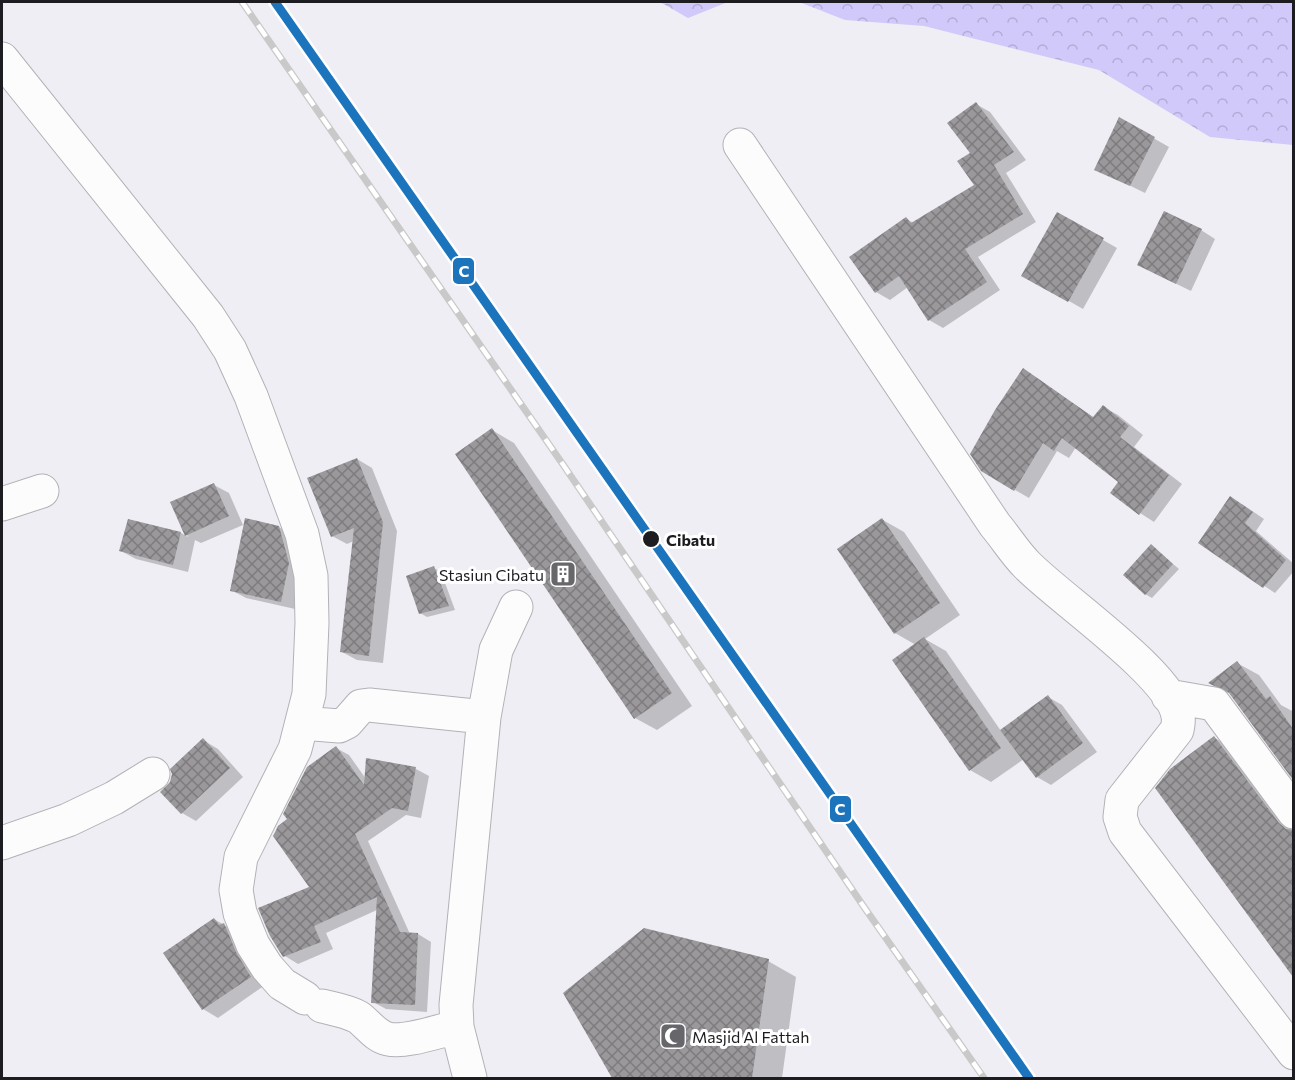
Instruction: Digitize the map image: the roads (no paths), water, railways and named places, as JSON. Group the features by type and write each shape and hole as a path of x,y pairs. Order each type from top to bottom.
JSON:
{"street":[{"path":"2,60 208,316 230,350 251,396 302,534 311,576 309,694 295,749 241,857 236,890 240,913 253,945 267,967 282,984 314,1002 350,1013 359,1018 373,1032 389,1040 457,1027"},
{"path":"740,145 1001,533 1026,564 1139,661 1168,696 1178,716 1176,730 1122,800 1120,817 1125,832 1293,1053"},
{"path":"2,504 42,491"},
{"path":"470,1078 457,1027 456,1005 484,717 496,650 516,607"},
{"path":"1168,696 1214,704 1293,812"},
{"path":"302,723 339,726 347,722 361,706 369,705 484,717"},
{"path":"2,843 68,820 114,798 153,774"}],"railway":[{"path":"242,2 984,1078"}],"place":[{"name":"Cibatu","path":"651,539"},
{"name":"Stasiun Cibatu","path":"563,574"},
{"name":"Masjid Al Fattah","path":"673,1036"}]}
